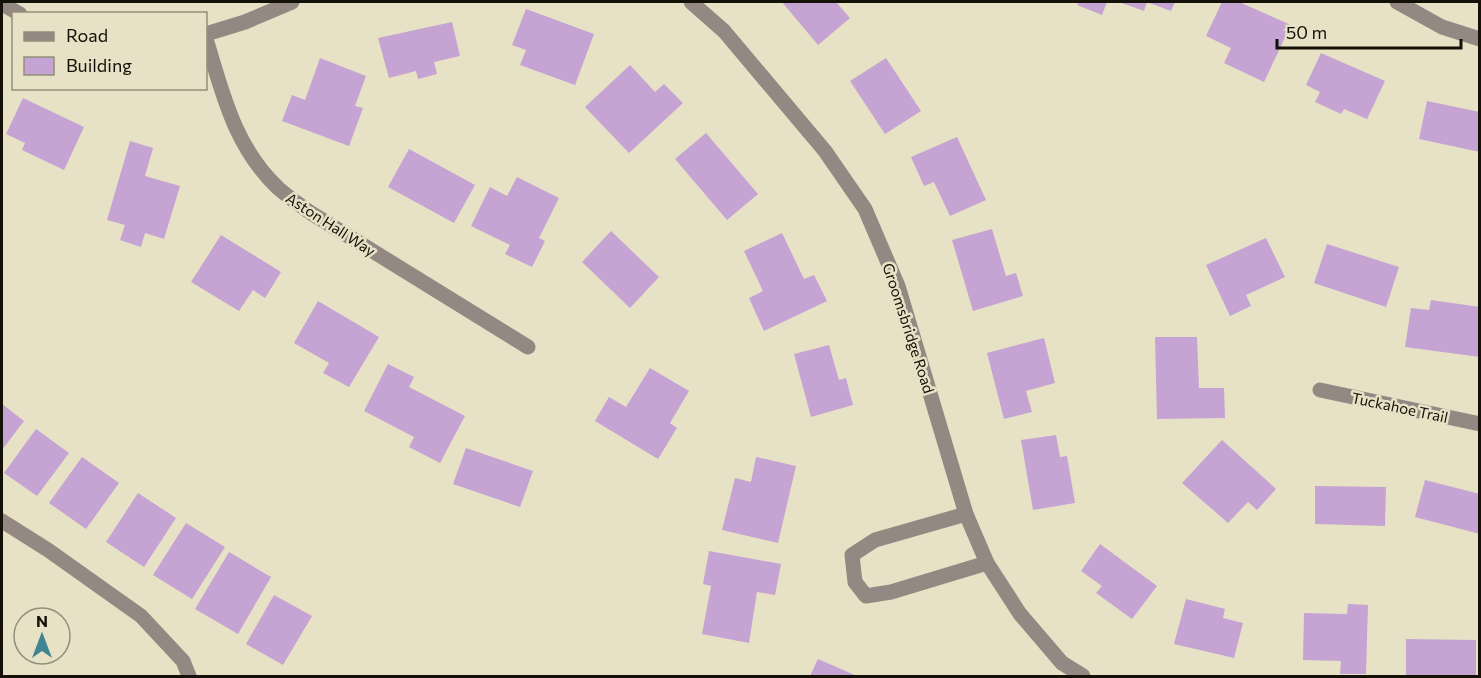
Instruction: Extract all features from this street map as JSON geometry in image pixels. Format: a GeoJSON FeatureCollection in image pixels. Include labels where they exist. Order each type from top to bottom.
{"type":"FeatureCollection","features":[{"type":"Feature","properties":{"kind":"street"},"geometry":{"type":"LineString","coordinates":[[207,34],[245,22],[292,2]]}},
{"type":"Feature","properties":{"kind":"street","name":"Groomsbridge Road"},"geometry":{"type":"LineString","coordinates":[[691,2],[724,31],[818,143],[865,209],[898,286],[966,514],[987,563],[1020,614],[1062,663],[1083,676]]}},
{"type":"Feature","properties":{"kind":"street"},"geometry":{"type":"LineString","coordinates":[[1397,2],[1442,27],[1479,39]]}},
{"type":"Feature","properties":{"kind":"street"},"geometry":{"type":"LineString","coordinates":[[2,4],[16,12]]}},
{"type":"Feature","properties":{"kind":"street","name":"Aston Hall Way"},"geometry":{"type":"LineString","coordinates":[[207,42],[233,126],[255,162],[278,188],[311,213],[528,347]]}},
{"type":"Feature","properties":{"kind":"street","name":"Tuckahoe Trail"},"geometry":{"type":"LineString","coordinates":[[1320,390],[1479,424]]}},
{"type":"Feature","properties":{"kind":"street"},"geometry":{"type":"LineString","coordinates":[[966,514],[875,540],[852,555],[855,582],[866,596],[891,592],[987,563]]}},
{"type":"Feature","properties":{"kind":"street"},"geometry":{"type":"LineString","coordinates":[[2,520],[141,616],[183,660],[189,676]]}},
{"type":"Feature","properties":{"kind":"building"},"geometry":{"type":"Polygon","coordinates":[[[782,2],[836,2],[850,18],[818,45],[782,2]]]}},
{"type":"Feature","properties":{"kind":"building"},"geometry":{"type":"Polygon","coordinates":[[[1079,2],[1107,2],[1102,15],[1077,5],[1079,2]]]}},
{"type":"Feature","properties":{"kind":"building"},"geometry":{"type":"Polygon","coordinates":[[[1119,2],[1147,2],[1144,11],[1119,2]]]}},
{"type":"Feature","properties":{"kind":"building"},"geometry":{"type":"Polygon","coordinates":[[[1147,2],[1175,2],[1171,11],[1147,2]]]}},
{"type":"Feature","properties":{"kind":"building"},"geometry":{"type":"Polygon","coordinates":[[[1222,2],[1239,2],[1291,25],[1264,82],[1224,63],[1231,48],[1206,36],[1222,2]]]}},
{"type":"Feature","properties":{"kind":"building"},"geometry":{"type":"Polygon","coordinates":[[[526,9],[594,34],[575,85],[520,65],[526,50],[512,45],[526,9]]]}},
{"type":"Feature","properties":{"kind":"building"},"geometry":{"type":"Polygon","coordinates":[[[452,22],[460,56],[434,62],[437,74],[418,79],[416,71],[389,78],[378,38],[452,22]]]}},
{"type":"Feature","properties":{"kind":"building"},"geometry":{"type":"Polygon","coordinates":[[[1321,53],[1385,81],[1367,119],[1344,109],[1341,114],[1315,102],[1320,92],[1306,85],[1321,53]]]}},
{"type":"Feature","properties":{"kind":"building"},"geometry":{"type":"Polygon","coordinates":[[[320,58],[366,76],[355,106],[363,108],[349,146],[282,121],[292,95],[305,100],[320,58]]]}},
{"type":"Feature","properties":{"kind":"building"},"geometry":{"type":"Polygon","coordinates":[[[886,58],[921,111],[885,134],[850,81],[886,58]]]}},
{"type":"Feature","properties":{"kind":"building"},"geometry":{"type":"Polygon","coordinates":[[[630,65],[655,92],[664,84],[683,103],[629,153],[585,107],[630,65]]]}},
{"type":"Feature","properties":{"kind":"building"},"geometry":{"type":"Polygon","coordinates":[[[23,98],[84,127],[64,170],[22,150],[25,143],[6,134],[23,98]]]}},
{"type":"Feature","properties":{"kind":"building"},"geometry":{"type":"Polygon","coordinates":[[[1427,101],[1480,112],[1480,152],[1419,139],[1427,101]]]}},
{"type":"Feature","properties":{"kind":"building"},"geometry":{"type":"Polygon","coordinates":[[[706,133],[758,194],[727,220],[675,159],[706,133]]]}},
{"type":"Feature","properties":{"kind":"building"},"geometry":{"type":"Polygon","coordinates":[[[957,137],[986,200],[950,216],[934,182],[924,186],[911,157],[957,137]]]}},
{"type":"Feature","properties":{"kind":"building"},"geometry":{"type":"Polygon","coordinates":[[[130,141],[153,148],[145,176],[180,186],[164,239],[145,233],[141,247],[120,240],[125,225],[107,220],[130,141]]]}},
{"type":"Feature","properties":{"kind":"building"},"geometry":{"type":"Polygon","coordinates":[[[409,149],[475,185],[454,223],[388,187],[409,149]]]}},
{"type":"Feature","properties":{"kind":"building"},"geometry":{"type":"Polygon","coordinates":[[[517,177],[559,198],[539,238],[545,241],[532,267],[505,254],[510,245],[471,226],[490,187],[507,196],[517,177]]]}},
{"type":"Feature","properties":{"kind":"building"},"geometry":{"type":"Polygon","coordinates":[[[992,229],[1006,276],[1016,273],[1023,296],[973,311],[952,240],[992,229]]]}},
{"type":"Feature","properties":{"kind":"building"},"geometry":{"type":"Polygon","coordinates":[[[611,231],[659,277],[630,308],[582,262],[611,231]]]}},
{"type":"Feature","properties":{"kind":"building"},"geometry":{"type":"Polygon","coordinates":[[[782,233],[804,279],[814,275],[827,301],[764,331],[749,298],[763,291],[744,251],[782,233]]]}},
{"type":"Feature","properties":{"kind":"building"},"geometry":{"type":"Polygon","coordinates":[[[221,235],[281,272],[265,298],[253,290],[239,311],[191,282],[221,235]]]}},
{"type":"Feature","properties":{"kind":"building"},"geometry":{"type":"Polygon","coordinates":[[[1266,238],[1285,277],[1246,295],[1251,306],[1230,316],[1206,265],[1266,238]]]}},
{"type":"Feature","properties":{"kind":"building"},"geometry":{"type":"Polygon","coordinates":[[[1327,244],[1399,267],[1386,307],[1314,283],[1327,244]]]}},
{"type":"Feature","properties":{"kind":"building"},"geometry":{"type":"Polygon","coordinates":[[[1431,300],[1480,307],[1480,357],[1405,347],[1411,308],[1429,310],[1431,300]]]}},
{"type":"Feature","properties":{"kind":"building"},"geometry":{"type":"Polygon","coordinates":[[[318,301],[379,337],[349,387],[323,373],[329,363],[294,343],[318,301]]]}},
{"type":"Feature","properties":{"kind":"building"},"geometry":{"type":"Polygon","coordinates":[[[1155,337],[1197,337],[1199,388],[1224,388],[1225,418],[1157,419],[1155,337]]]}},
{"type":"Feature","properties":{"kind":"building"},"geometry":{"type":"Polygon","coordinates":[[[1044,338],[1055,383],[1026,391],[1032,412],[1004,419],[987,353],[1044,338]]]}},
{"type":"Feature","properties":{"kind":"building"},"geometry":{"type":"Polygon","coordinates":[[[829,345],[839,380],[846,378],[853,405],[811,417],[794,354],[829,345]]]}},
{"type":"Feature","properties":{"kind":"building"},"geometry":{"type":"Polygon","coordinates":[[[388,364],[414,377],[409,387],[465,416],[440,463],[409,447],[414,437],[364,411],[388,364]]]}},
{"type":"Feature","properties":{"kind":"building"},"geometry":{"type":"Polygon","coordinates":[[[650,368],[689,391],[670,423],[677,428],[658,459],[595,421],[609,397],[626,407],[650,368]]]}},
{"type":"Feature","properties":{"kind":"building"},"geometry":{"type":"Polygon","coordinates":[[[2,404],[24,421],[2,450],[2,404]]]}},
{"type":"Feature","properties":{"kind":"building"},"geometry":{"type":"Polygon","coordinates":[[[36,429],[69,453],[37,496],[4,473],[36,429]]]}},
{"type":"Feature","properties":{"kind":"building"},"geometry":{"type":"Polygon","coordinates":[[[1056,435],[1060,457],[1067,456],[1075,503],[1033,510],[1021,440],[1056,435]]]}},
{"type":"Feature","properties":{"kind":"building"},"geometry":{"type":"Polygon","coordinates":[[[1222,440],[1276,489],[1257,510],[1248,502],[1228,523],[1182,483],[1222,440]]]}},
{"type":"Feature","properties":{"kind":"building"},"geometry":{"type":"Polygon","coordinates":[[[466,448],[533,471],[520,507],[453,484],[466,448]]]}},
{"type":"Feature","properties":{"kind":"building"},"geometry":{"type":"Polygon","coordinates":[[[82,457],[119,483],[86,529],[49,503],[82,457]]]}},
{"type":"Feature","properties":{"kind":"building"},"geometry":{"type":"Polygon","coordinates":[[[756,457],[796,466],[778,543],[722,530],[735,478],[751,482],[756,457]]]}},
{"type":"Feature","properties":{"kind":"building"},"geometry":{"type":"Polygon","coordinates":[[[1425,480],[1480,494],[1480,534],[1415,517],[1425,480]]]}},
{"type":"Feature","properties":{"kind":"building"},"geometry":{"type":"Polygon","coordinates":[[[1315,486],[1386,487],[1385,526],[1315,524],[1315,486]]]}},
{"type":"Feature","properties":{"kind":"building"},"geometry":{"type":"Polygon","coordinates":[[[138,493],[176,518],[144,567],[106,542],[138,493]]]}},
{"type":"Feature","properties":{"kind":"building"},"geometry":{"type":"Polygon","coordinates":[[[186,523],[225,547],[192,599],[153,575],[186,523]]]}},
{"type":"Feature","properties":{"kind":"building"},"geometry":{"type":"Polygon","coordinates":[[[1100,544],[1157,586],[1132,619],[1096,593],[1102,586],[1081,571],[1100,544]]]}},
{"type":"Feature","properties":{"kind":"building"},"geometry":{"type":"Polygon","coordinates":[[[709,551],[781,564],[775,595],[757,592],[749,643],[702,634],[711,586],[703,584],[709,551]]]}},
{"type":"Feature","properties":{"kind":"building"},"geometry":{"type":"Polygon","coordinates":[[[229,552],[271,577],[238,634],[195,609],[229,552]]]}},
{"type":"Feature","properties":{"kind":"building"},"geometry":{"type":"Polygon","coordinates":[[[274,595],[312,616],[283,665],[246,644],[274,595]]]}},
{"type":"Feature","properties":{"kind":"building"},"geometry":{"type":"Polygon","coordinates":[[[1186,599],[1225,609],[1223,618],[1243,623],[1234,658],[1174,644],[1186,599]]]}},
{"type":"Feature","properties":{"kind":"building"},"geometry":{"type":"Polygon","coordinates":[[[1348,604],[1368,605],[1366,674],[1340,674],[1341,661],[1303,660],[1304,613],[1347,614],[1348,604]]]}},
{"type":"Feature","properties":{"kind":"building"},"geometry":{"type":"Polygon","coordinates":[[[1406,639],[1476,640],[1476,676],[1406,676],[1406,639]]]}},
{"type":"Feature","properties":{"kind":"building"},"geometry":{"type":"Polygon","coordinates":[[[818,659],[857,676],[810,676],[818,659]]]}}]}
